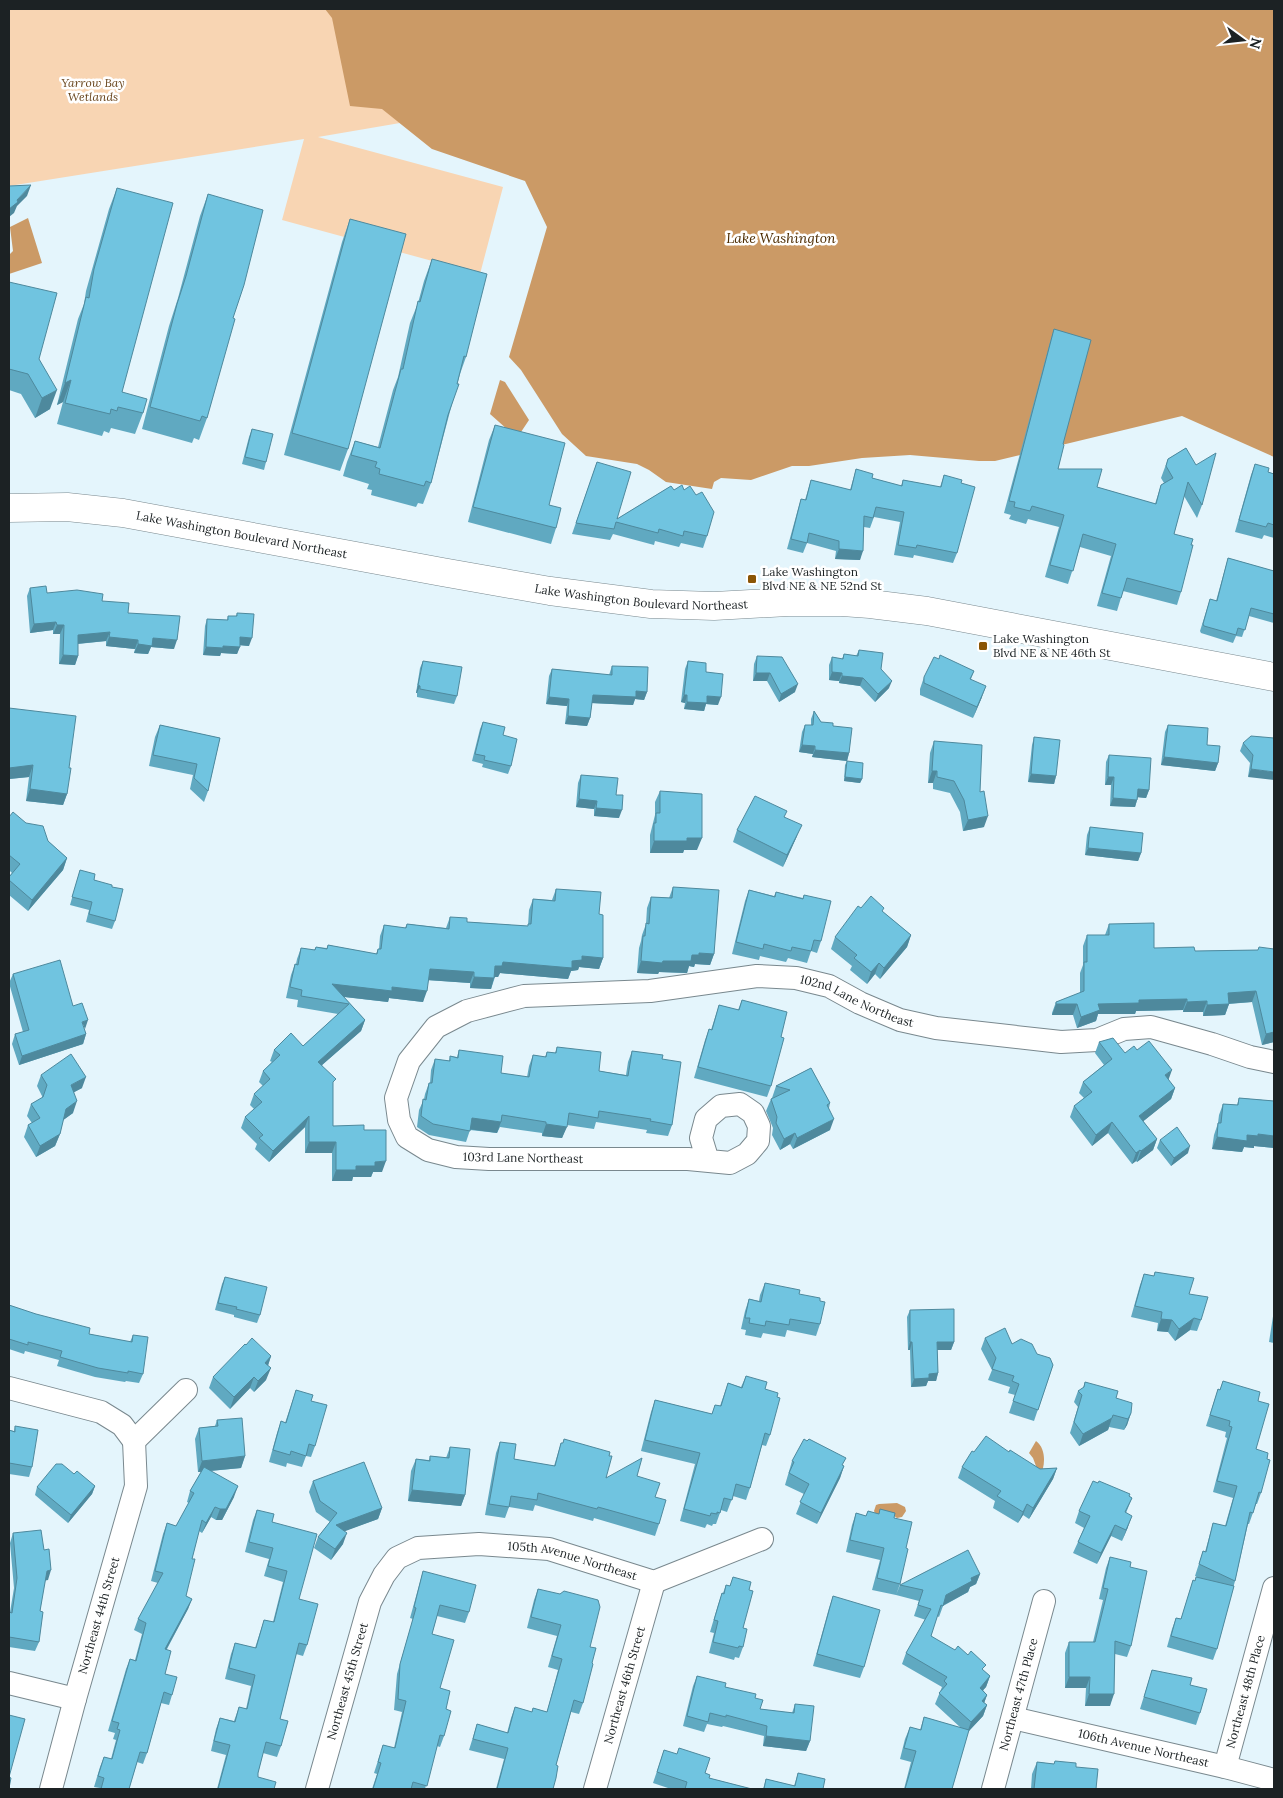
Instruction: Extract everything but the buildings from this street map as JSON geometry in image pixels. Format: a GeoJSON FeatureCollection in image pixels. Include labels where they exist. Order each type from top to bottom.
{"type":"FeatureCollection","features":[{"type":"Feature","properties":{"kind":"main road","name":"Lake Washington Boulevard Northeast"},"geometry":{"type":"LineString","coordinates":[[9,508],[67,507],[123,513],[452,574],[650,604],[714,606],[788,602],[842,602],[927,611],[1274,677]]}},
{"type":"Feature","properties":{"kind":"street","name":"102nd Lane Northeast"},"geometry":{"type":"LineString","coordinates":[[436,1027],[467,1011],[524,996],[650,991],[757,976],[796,978],[829,986],[860,1003],[900,1020],[936,1028],[1061,1042],[1096,1040],[1124,1029],[1151,1027],[1250,1057],[1274,1062]]}},
{"type":"Feature","properties":{"kind":"street","name":"103rd Lane Northeast"},"geometry":{"type":"LineString","coordinates":[[436,1027],[409,1061],[396,1098],[399,1120],[407,1137],[428,1150],[456,1157],[688,1159],[708,1161]]}},
{"type":"Feature","properties":{"kind":"street"},"geometry":{"type":"LineString","coordinates":[[9,1388],[101,1412],[122,1426],[134,1441],[186,1390]]}},
{"type":"Feature","properties":{"kind":"street","name":"Northeast 44th Street"},"geometry":{"type":"LineString","coordinates":[[51,1789],[136,1486],[134,1441]]}},
{"type":"Feature","properties":{"kind":"street","name":"105th Avenue Northeast"},"geometry":{"type":"LineString","coordinates":[[384,1575],[397,1558],[418,1548],[479,1544],[549,1549],[654,1582],[762,1539]]}},
{"type":"Feature","properties":{"kind":"street","name":"Northeast 45th Street"},"geometry":{"type":"LineString","coordinates":[[318,1789],[370,1602],[384,1575]]}},
{"type":"Feature","properties":{"kind":"street","name":"Northeast 46th Street"},"geometry":{"type":"LineString","coordinates":[[595,1789],[654,1582]]}},
{"type":"Feature","properties":{"kind":"street","name":"Northeast 48th Place"},"geometry":{"type":"LineString","coordinates":[[1225,1767],[1274,1588]]}},
{"type":"Feature","properties":{"kind":"street","name":"Northeast 47th Place"},"geometry":{"type":"LineString","coordinates":[[993,1789],[1044,1601]]}},
{"type":"Feature","properties":{"kind":"street"},"geometry":{"type":"LineString","coordinates":[[9,1683],[75,1700]]}},
{"type":"Feature","properties":{"kind":"street","name":"106th Avenue Northeast"},"geometry":{"type":"LineString","coordinates":[[1013,1718],[1274,1780]]}},
{"type":"Feature","properties":{"kind":"green space","name":"Yarrow Bay Wetlands"},"geometry":{"type":"Polygon","coordinates":[[[9,9],[503,9],[432,149],[400,123],[318,137],[503,187],[480,274],[282,220],[304,139],[9,186],[9,9]]]}},
{"type":"Feature","properties":{"kind":"water","name":"Lake Washington"},"geometry":{"type":"Polygon","coordinates":[[[325,9],[1274,9],[1274,457],[1182,416],[995,461],[910,455],[862,458],[809,466],[792,466],[751,480],[721,478],[714,482],[712,489],[666,482],[637,464],[586,456],[562,434],[521,370],[509,357],[547,227],[525,181],[432,149],[382,109],[350,106],[332,18],[325,9]]]}},
{"type":"Feature","properties":{"kind":"water"},"geometry":{"type":"Polygon","coordinates":[[[28,218],[42,263],[9,274],[9,255],[13,251],[10,227],[28,218]]]}},
{"type":"Feature","properties":{"kind":"water"},"geometry":{"type":"Polygon","coordinates":[[[500,380],[505,382],[529,420],[517,438],[490,414],[500,380]]]}},
{"type":"Feature","properties":{"kind":"water"},"geometry":{"type":"Polygon","coordinates":[[[1036,1441],[1040,1444],[1044,1458],[1040,1477],[1033,1458],[1029,1453],[1036,1441]]]}},
{"type":"Feature","properties":{"kind":"water"},"geometry":{"type":"Polygon","coordinates":[[[897,1503],[905,1507],[906,1511],[902,1517],[897,1518],[890,1513],[876,1515],[874,1511],[876,1505],[897,1503]]]}},
{"type":"Feature","properties":{"kind":"place","name":"Lake Washington Blvd NE & NE 52nd St"},"geometry":{"type":"Point","coordinates":[752,579]}},
{"type":"Feature","properties":{"kind":"place","name":"Lake Washington Blvd NE & NE 46th St"},"geometry":{"type":"Point","coordinates":[983,646]}}]}
